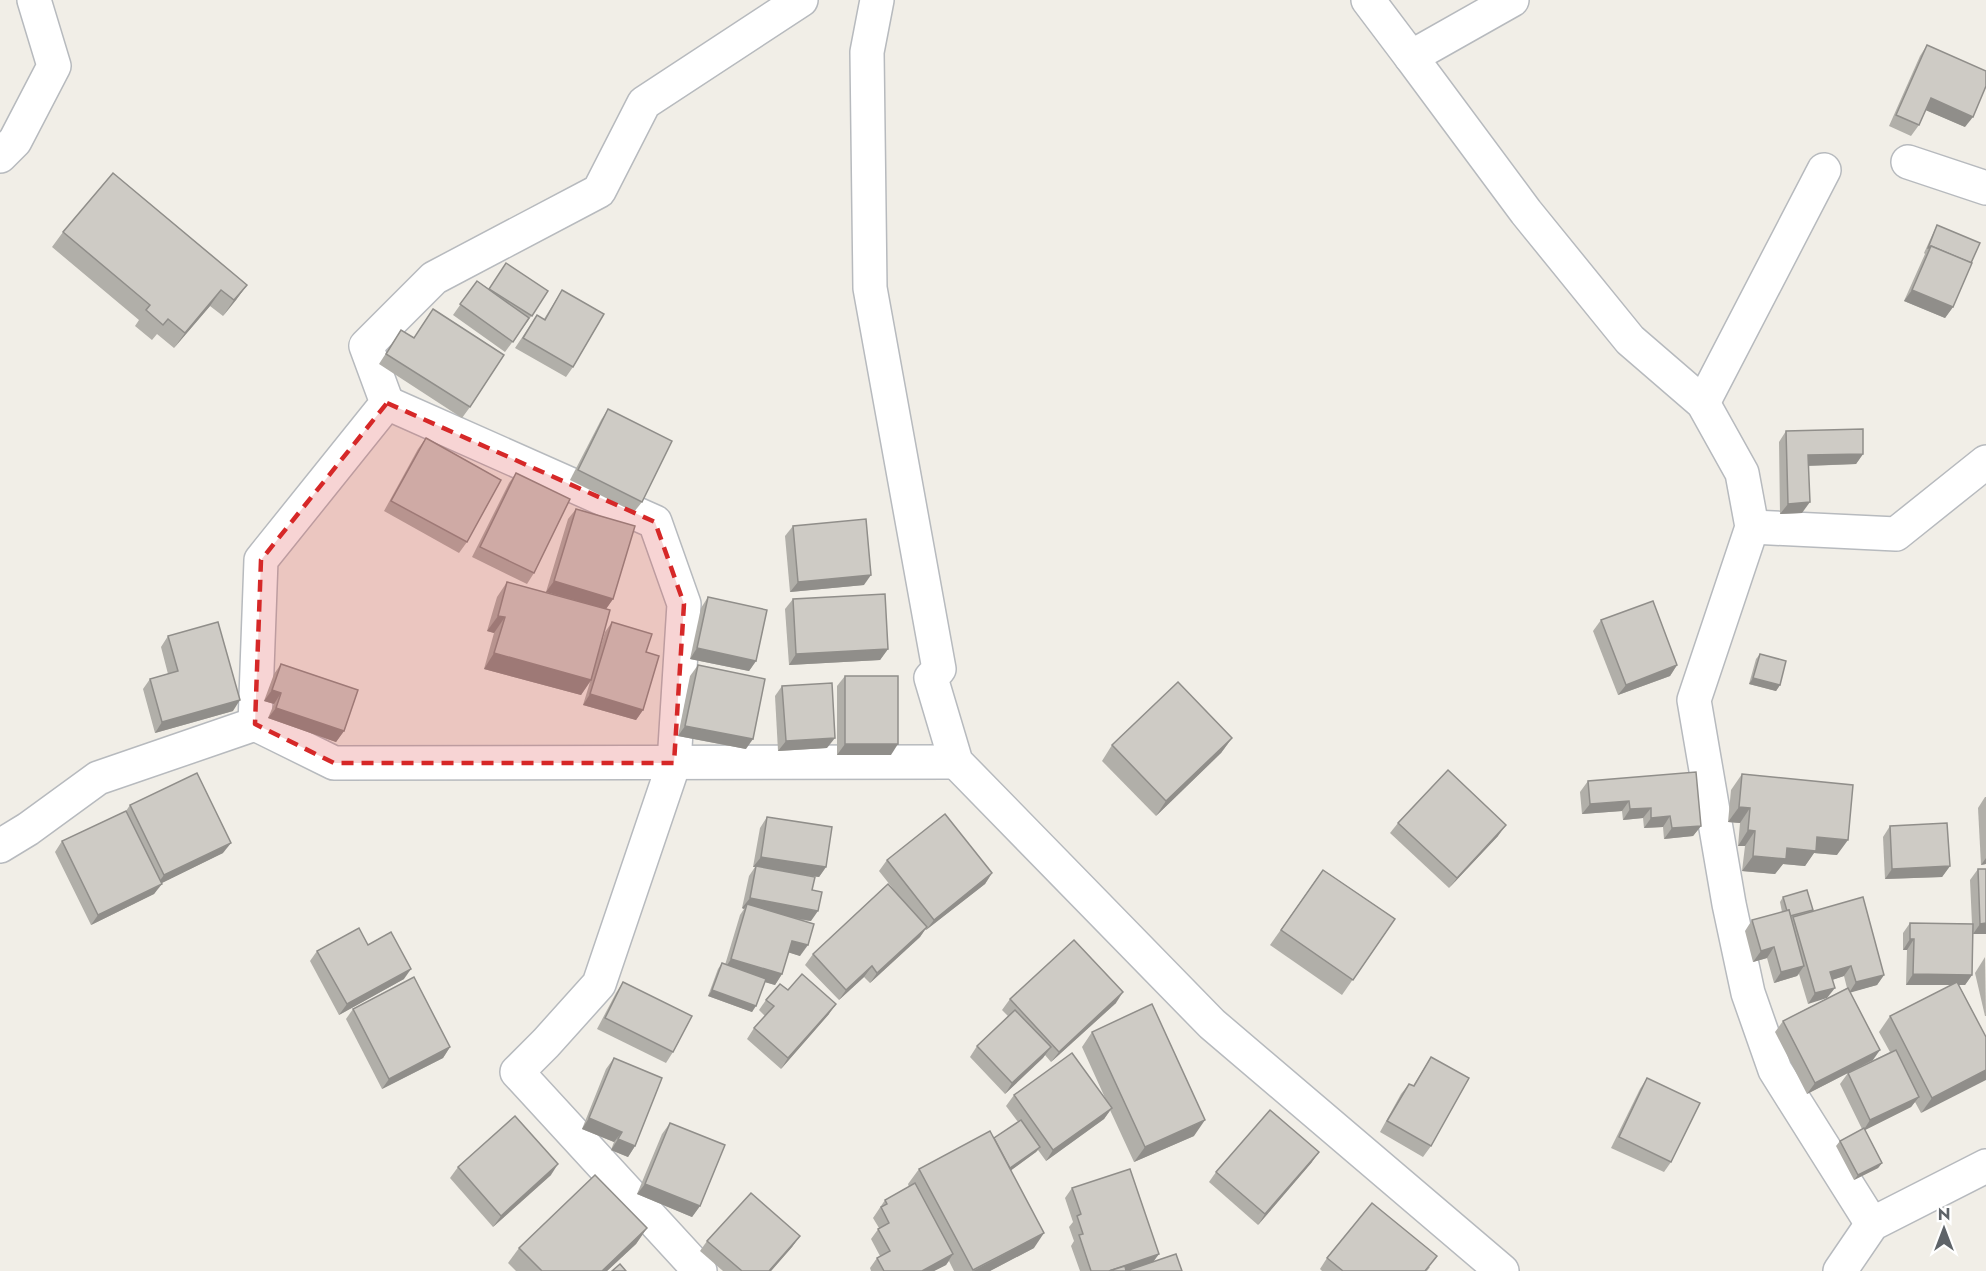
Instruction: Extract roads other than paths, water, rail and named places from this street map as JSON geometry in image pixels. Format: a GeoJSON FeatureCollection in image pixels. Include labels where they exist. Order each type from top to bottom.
{"type":"FeatureCollection","features":[{"type":"Feature","properties":{"kind":"street"},"geometry":{"type":"LineString","coordinates":[[0,156],[15,141],[54,66],[34,0]]}},
{"type":"Feature","properties":{"kind":"street"},"geometry":{"type":"LineString","coordinates":[[700,1271],[517,1072],[598,984],[674,763],[684,604],[655,522],[387,403],[366,346],[434,278],[598,191],[644,103],[801,0]]}},
{"type":"Feature","properties":{"kind":"street"},"geometry":{"type":"LineString","coordinates":[[876,0],[867,51],[870,288],[939,669],[931,678],[956,762],[1212,1024],[1502,1271]]}},
{"type":"Feature","properties":{"kind":"street"},"geometry":{"type":"LineString","coordinates":[[1368,0],[1526,212],[1630,340],[1703,403],[1742,473],[1752,527],[1694,700],[1729,904],[1748,993],[1775,1070],[1872,1224]]}},
{"type":"Feature","properties":{"kind":"street"},"geometry":{"type":"LineString","coordinates":[[1411,57],[1512,0]]}},
{"type":"Feature","properties":{"kind":"street"},"geometry":{"type":"LineString","coordinates":[[1908,162],[1986,188]]}},
{"type":"Feature","properties":{"kind":"street"},"geometry":{"type":"LineString","coordinates":[[1703,403],[1824,170]]}},
{"type":"Feature","properties":{"kind":"street"},"geometry":{"type":"LineString","coordinates":[[255,724],[261,560],[387,403]]}},
{"type":"Feature","properties":{"kind":"street"},"geometry":{"type":"LineString","coordinates":[[1752,527],[1896,534],[1986,462]]}},
{"type":"Feature","properties":{"kind":"street"},"geometry":{"type":"LineString","coordinates":[[0,846],[28,829],[98,778],[255,724],[334,763],[956,762]]}},
{"type":"Feature","properties":{"kind":"street"},"geometry":{"type":"LineString","coordinates":[[1840,1271],[1872,1224],[1986,1166]]}}]}
